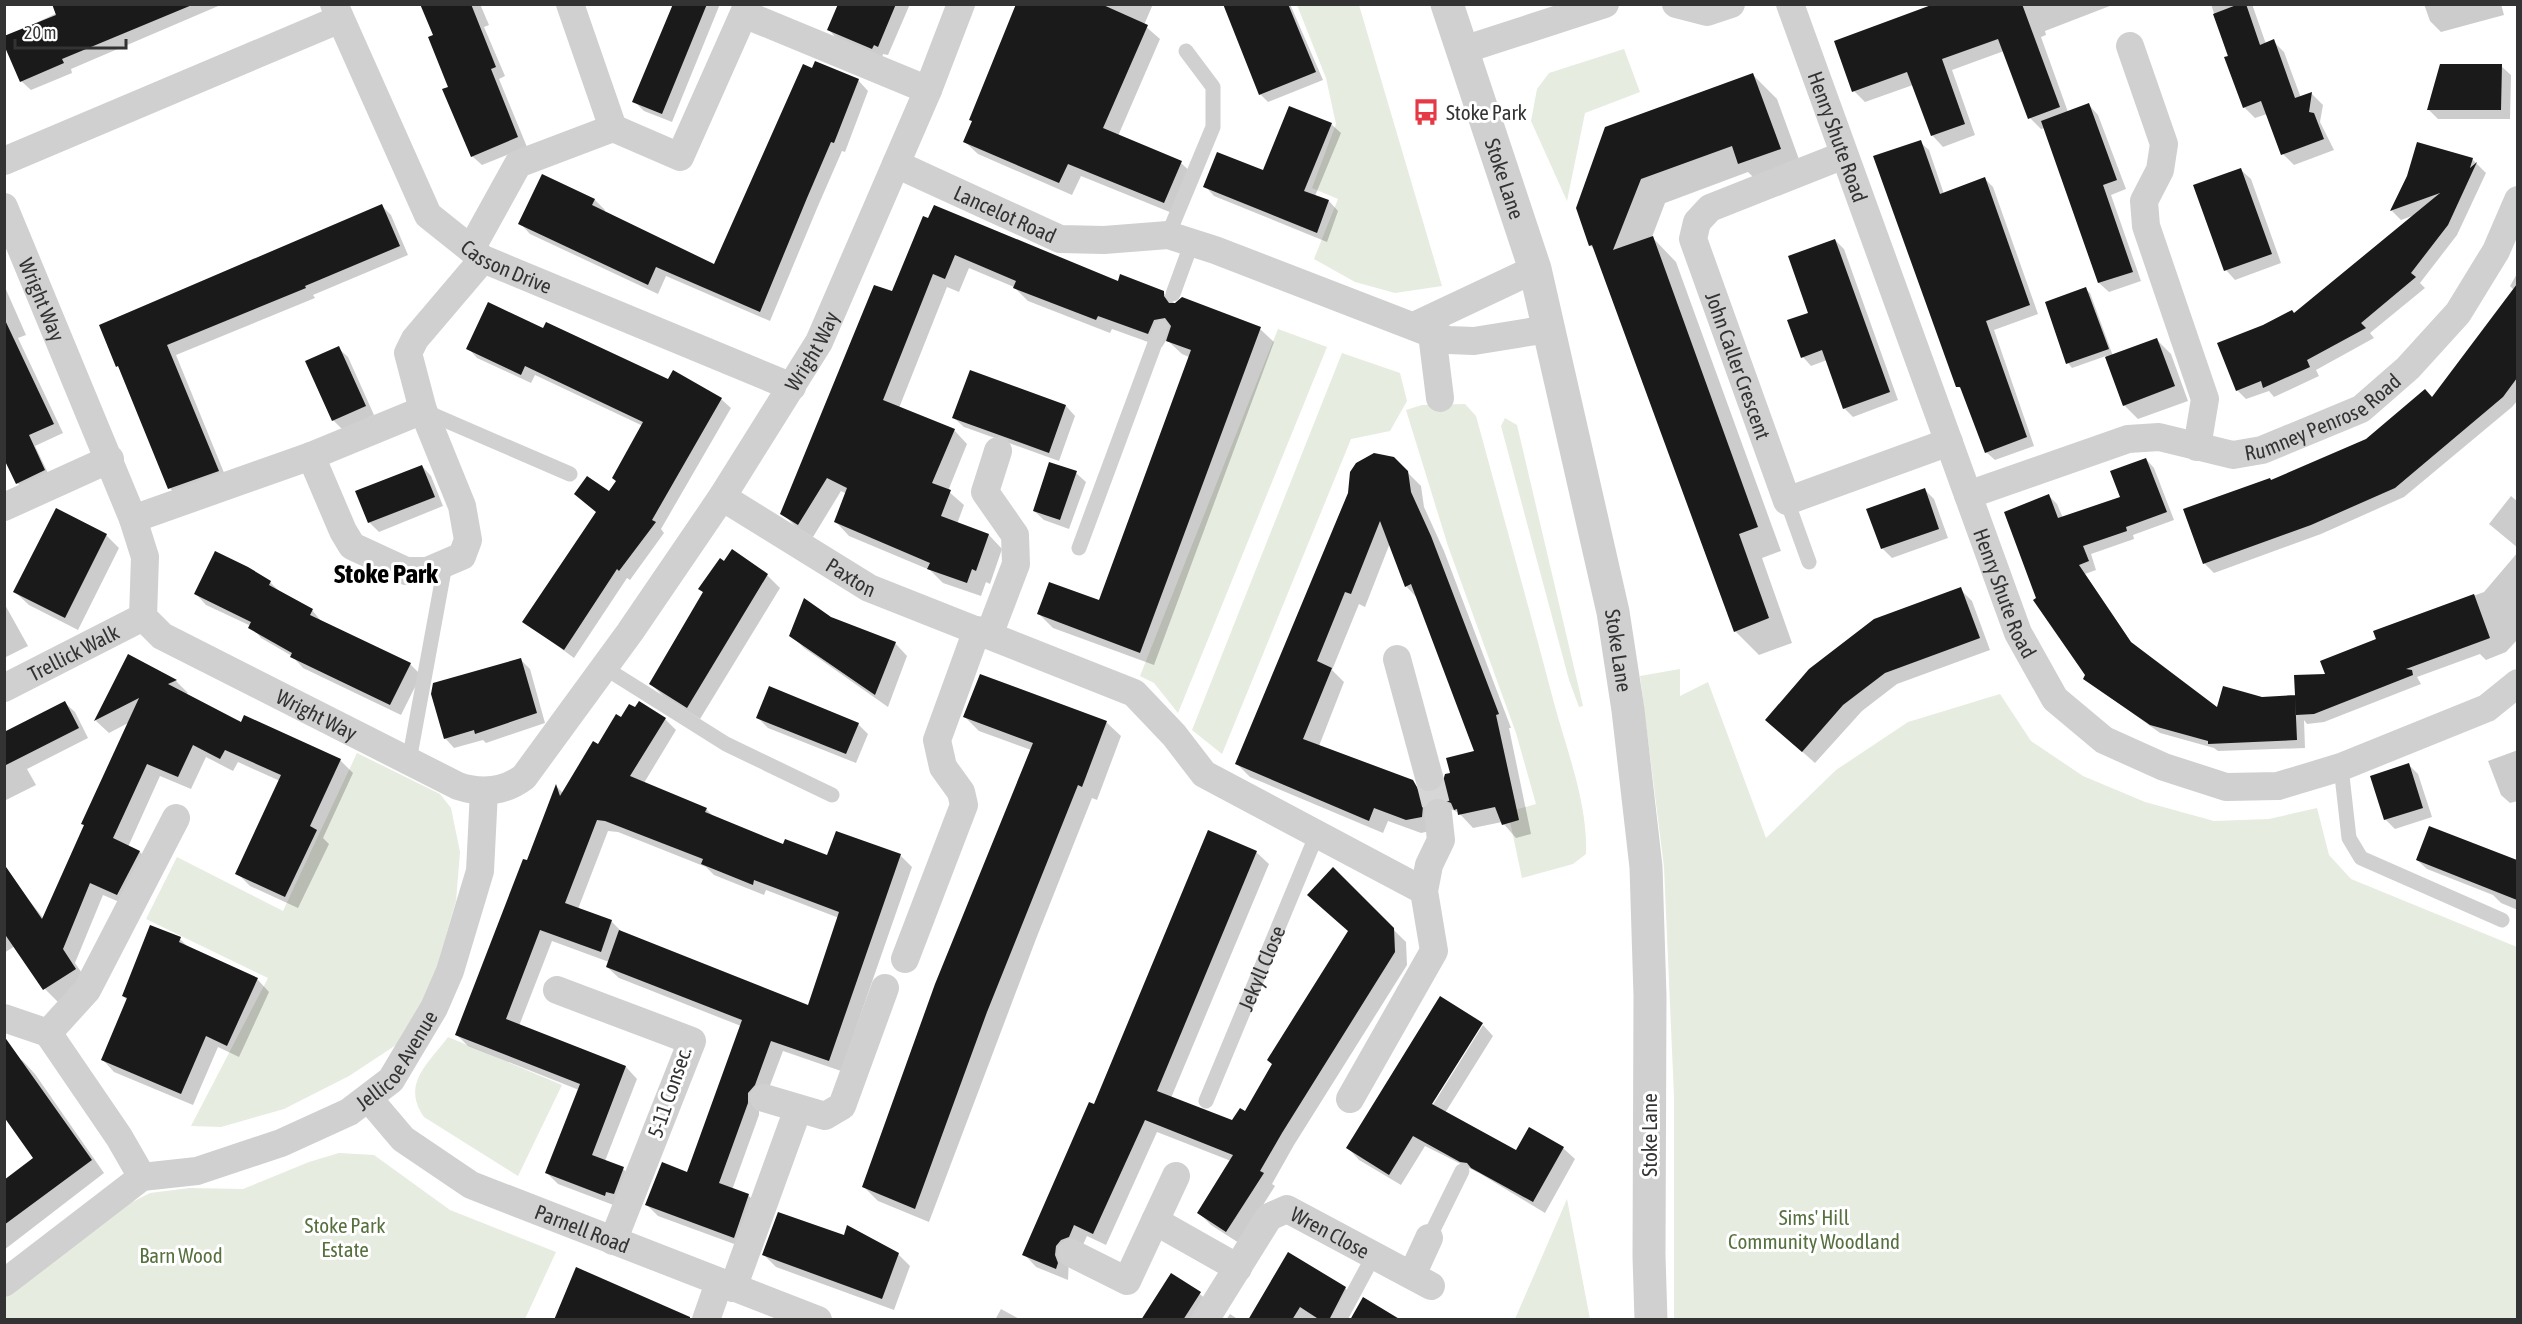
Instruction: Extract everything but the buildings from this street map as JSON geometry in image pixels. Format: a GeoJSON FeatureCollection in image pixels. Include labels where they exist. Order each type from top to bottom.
{"type":"FeatureCollection","features":[{"type":"Feature","properties":{"kind":"street"},"geometry":{"type":"LineString","coordinates":[[570,4],[613,128]]}},
{"type":"Feature","properties":{"kind":"street","name":"Wright Way"},"geometry":{"type":"LineString","coordinates":[[4,207],[133,519],[144,557],[143,617],[162,636],[458,786],[484,791],[504,789],[524,777],[605,668],[722,497],[819,342],[928,90],[961,4]]}},
{"type":"Feature","properties":{"kind":"street","name":"Stoke Lane"},"geometry":{"type":"LineString","coordinates":[[1447,4],[1535,269],[1613,612],[1628,710],[1646,867],[1650,996],[1649,1256],[1651,1320]]}},
{"type":"Feature","properties":{"kind":"street"},"geometry":{"type":"LineString","coordinates":[[1463,50],[1605,4]]}},
{"type":"Feature","properties":{"kind":"street"},"geometry":{"type":"LineString","coordinates":[[1676,4],[1707,12],[1731,4]]}},
{"type":"Feature","properties":{"kind":"street","name":"Henry Shute Road"},"geometry":{"type":"LineString","coordinates":[[1790,4],[2022,640],[2055,699],[2104,740],[2164,767],[2226,787],[2278,786],[2341,767],[2487,708],[2517,683]]}},
{"type":"Feature","properties":{"kind":"street"},"geometry":{"type":"LineString","coordinates":[[311,456],[343,531],[352,546],[406,571],[427,571],[462,556],[468,540],[462,506],[423,410],[408,353],[414,339],[477,254],[518,164],[613,128],[680,157],[746,9],[928,90]]}},
{"type":"Feature","properties":{"kind":"street","name":"Casson Drive"},"geometry":{"type":"LineString","coordinates":[[4,161],[337,12],[428,215],[477,254],[792,387]]}},
{"type":"Feature","properties":{"kind":"street"},"geometry":{"type":"LineString","coordinates":[[2130,46],[2164,144],[2160,170],[2144,201],[2146,226],[2205,399],[2197,447]]}},
{"type":"Feature","properties":{"kind":"street","name":"John Caller Crescent"},"geometry":{"type":"LineString","coordinates":[[1787,501],[1693,239],[1697,222],[1710,208],[1844,155]]}},
{"type":"Feature","properties":{"kind":"street","name":"Lancelot Road"},"geometry":{"type":"LineString","coordinates":[[896,164],[1060,239],[1180,239],[1448,340],[1474,341],[1548,329]]}},
{"type":"Feature","properties":{"kind":"street","name":"Rumney Penrose Road"},"geometry":{"type":"LineString","coordinates":[[1968,495],[2128,438],[2159,437],[2233,455],[2262,450],[2361,409],[2408,368],[2458,313],[2496,251],[2517,200]]}},
{"type":"Feature","properties":{"kind":"street"},"geometry":{"type":"LineString","coordinates":[[1440,398],[1423,330],[1535,269]]}},
{"type":"Feature","properties":{"kind":"street"},"geometry":{"type":"LineString","coordinates":[[133,519],[311,456],[423,410]]}},
{"type":"Feature","properties":{"kind":"street"},"geometry":{"type":"LineString","coordinates":[[1787,501],[1948,442]]}},
{"type":"Feature","properties":{"kind":"street"},"geometry":{"type":"LineString","coordinates":[[905,959],[964,805],[961,792],[942,767],[938,740],[983,632],[1016,564],[1015,535],[985,492],[998,451]]}},
{"type":"Feature","properties":{"kind":"street"},"geometry":{"type":"LineString","coordinates":[[4,507],[110,459]]}},
{"type":"Feature","properties":{"kind":"street","name":"Paxton"},"geometry":{"type":"LineString","coordinates":[[722,497],[869,588],[1134,693],[1174,735],[1204,774],[1317,834]]}},
{"type":"Feature","properties":{"kind":"street","name":"Trellick Walk"},"geometry":{"type":"LineString","coordinates":[[4,688],[143,617]]}},
{"type":"Feature","properties":{"kind":"street"},"geometry":{"type":"LineString","coordinates":[[1396,659],[1430,777]]}},
{"type":"Feature","properties":{"kind":"street","name":"Jellicoe Avenue"},"geometry":{"type":"LineString","coordinates":[[142,1177],[197,1171],[319,1127],[369,1099],[390,1080],[408,1054],[434,1008],[450,971],[480,871],[484,791]]}},
{"type":"Feature","properties":{"kind":"street"},"geometry":{"type":"LineString","coordinates":[[1350,1099],[1434,951],[1424,891],[1430,866],[1441,840],[1438,813]]}},
{"type":"Feature","properties":{"kind":"street"},"geometry":{"type":"LineString","coordinates":[[48,1033],[87,990],[176,818]]}},
{"type":"Feature","properties":{"kind":"street"},"geometry":{"type":"LineString","coordinates":[[1317,834],[1424,891]]}},
{"type":"Feature","properties":{"kind":"street"},"geometry":{"type":"LineString","coordinates":[[764,1098],[825,1116],[842,1106],[885,988]]}},
{"type":"Feature","properties":{"kind":"street","name":"5-11 Consec."},"geometry":{"type":"LineString","coordinates":[[557,990],[692,1041],[613,1241]]}},
{"type":"Feature","properties":{"kind":"street"},"geometry":{"type":"LineString","coordinates":[[4,1018],[48,1033],[119,1137],[142,1177],[4,1283]]}},
{"type":"Feature","properties":{"kind":"street","name":"Parnell Road"},"geometry":{"type":"LineString","coordinates":[[369,1099],[403,1139],[471,1185],[818,1320]]}},
{"type":"Feature","properties":{"kind":"street"},"geometry":{"type":"LineString","coordinates":[[706,1320],[726,1285],[798,1109]]}},
{"type":"Feature","properties":{"kind":"street"},"geometry":{"type":"LineString","coordinates":[[1071,1253],[1127,1281],[1176,1176]]}},
{"type":"Feature","properties":{"kind":"street","name":"Wren Close"},"geometry":{"type":"LineString","coordinates":[[1205,1320],[1269,1217],[1287,1209],[1422,1280],[1430,1238]]}},
{"type":"Feature","properties":{"kind":"street"},"geometry":{"type":"LineString","coordinates":[[1155,1221],[1238,1268]]}},
{"type":"Feature","properties":{"kind":"lane"},"geometry":{"type":"LineString","coordinates":[[1173,294],[1180,239],[1212,127],[1213,87],[1186,51]]}},
{"type":"Feature","properties":{"kind":"lane"},"geometry":{"type":"LineString","coordinates":[[1079,548],[1161,327]]}},
{"type":"Feature","properties":{"kind":"lane"},"geometry":{"type":"LineString","coordinates":[[423,410],[570,474]]}},
{"type":"Feature","properties":{"kind":"lane"},"geometry":{"type":"LineString","coordinates":[[1787,501],[1809,562]]}},
{"type":"Feature","properties":{"kind":"lane"},"geometry":{"type":"LineString","coordinates":[[409,761],[445,565]]}},
{"type":"Feature","properties":{"kind":"lane"},"geometry":{"type":"LineString","coordinates":[[605,668],[726,744],[832,795]]}},
{"type":"Feature","properties":{"kind":"lane"},"geometry":{"type":"LineString","coordinates":[[2341,767],[2349,838],[2361,858],[2502,920]]}},
{"type":"Feature","properties":{"kind":"lane","name":"Jekyll Close"},"geometry":{"type":"LineString","coordinates":[[1206,1101],[1317,834]]}},
{"type":"Feature","properties":{"kind":"lane"},"geometry":{"type":"LineString","coordinates":[[1430,1238],[1462,1171]]}},
{"type":"Feature","properties":{"kind":"lane"},"geometry":{"type":"LineString","coordinates":[[1339,1320],[1374,1255]]}},
{"type":"Feature","properties":{"kind":"green space"},"geometry":{"type":"Polygon","coordinates":[[[1297,5],[1359,5],[1442,286],[1395,293],[1355,282],[1314,259],[1338,199],[1312,188],[1336,124],[1326,78],[1297,5]]]}},
{"type":"Feature","properties":{"kind":"green space"},"geometry":{"type":"Polygon","coordinates":[[[1624,49],[1640,92],[1585,113],[1567,201],[1531,121],[1537,89],[1549,73],[1624,49]]]}},
{"type":"Feature","properties":{"kind":"green space"},"geometry":{"type":"Polygon","coordinates":[[[1278,329],[1327,347],[1178,713],[1154,683],[1140,676],[1278,329]]]}},
{"type":"Feature","properties":{"kind":"green space"},"geometry":{"type":"Polygon","coordinates":[[[1342,353],[1400,373],[1407,401],[1390,431],[1351,439],[1222,754],[1192,730],[1342,353]]]}},
{"type":"Feature","properties":{"kind":"green space"},"geometry":{"type":"Polygon","coordinates":[[[1465,404],[1476,416],[1576,778],[1584,816],[1586,854],[1573,864],[1522,878],[1508,812],[1536,804],[1516,733],[1448,546],[1406,410],[1422,405],[1465,404]]]}},
{"type":"Feature","properties":{"kind":"green space"},"geometry":{"type":"Polygon","coordinates":[[[1505,418],[1517,425],[1583,706],[1579,707],[1569,680],[1501,426],[1505,418]]]}},
{"type":"Feature","properties":{"kind":"green space","name":"Sims' Hill Community Woodland"},"geometry":{"type":"Polygon","coordinates":[[[1680,669],[1680,696],[1708,682],[1766,838],[1836,770],[1908,722],[2000,694],[2031,741],[2083,776],[2145,802],[2214,821],[2269,819],[2317,808],[2329,855],[2351,879],[2517,947],[2517,1319],[1674,1319],[1674,1096],[1664,867],[1640,676],[1680,669]]]}},
{"type":"Feature","properties":{"kind":"green space"},"geometry":{"type":"Polygon","coordinates":[[[357,753],[440,794],[451,808],[460,852],[456,901],[430,991],[396,1045],[349,1076],[284,1109],[221,1127],[191,1126],[268,978],[146,919],[177,857],[283,911],[357,753]]]}},
{"type":"Feature","properties":{"kind":"green space"},"geometry":{"type":"Polygon","coordinates":[[[448,1037],[562,1085],[518,1176],[424,1117],[415,1094],[416,1084],[426,1065],[448,1037]]]}},
{"type":"Feature","properties":{"kind":"green space","name":"Stoke Park Estate"},"geometry":{"type":"Polygon","coordinates":[[[339,1153],[374,1155],[450,1210],[556,1252],[525,1319],[5,1320],[5,1292],[107,1215],[150,1193],[190,1188],[243,1189],[309,1162],[339,1153]]]}},
{"type":"Feature","properties":{"kind":"green space"},"geometry":{"type":"Polygon","coordinates":[[[1567,1199],[1590,1319],[1515,1319],[1567,1199]]]}},
{"type":"Feature","properties":{"kind":"tunnel"},"geometry":{"type":"LineString","coordinates":[[1429,777],[1438,813]]}},
{"type":"Feature","properties":{"kind":"place","name":"Stoke Park"},"geometry":{"type":"Point","coordinates":[1426,112]}},
{"type":"Feature","properties":{"kind":"district","name":"Stoke Park"},"geometry":{"type":"Point","coordinates":[386,573]}},
{"type":"Feature","properties":{"kind":"park label","name":"Barn Wood"},"geometry":{"type":"Point","coordinates":[181,1255]}}]}
